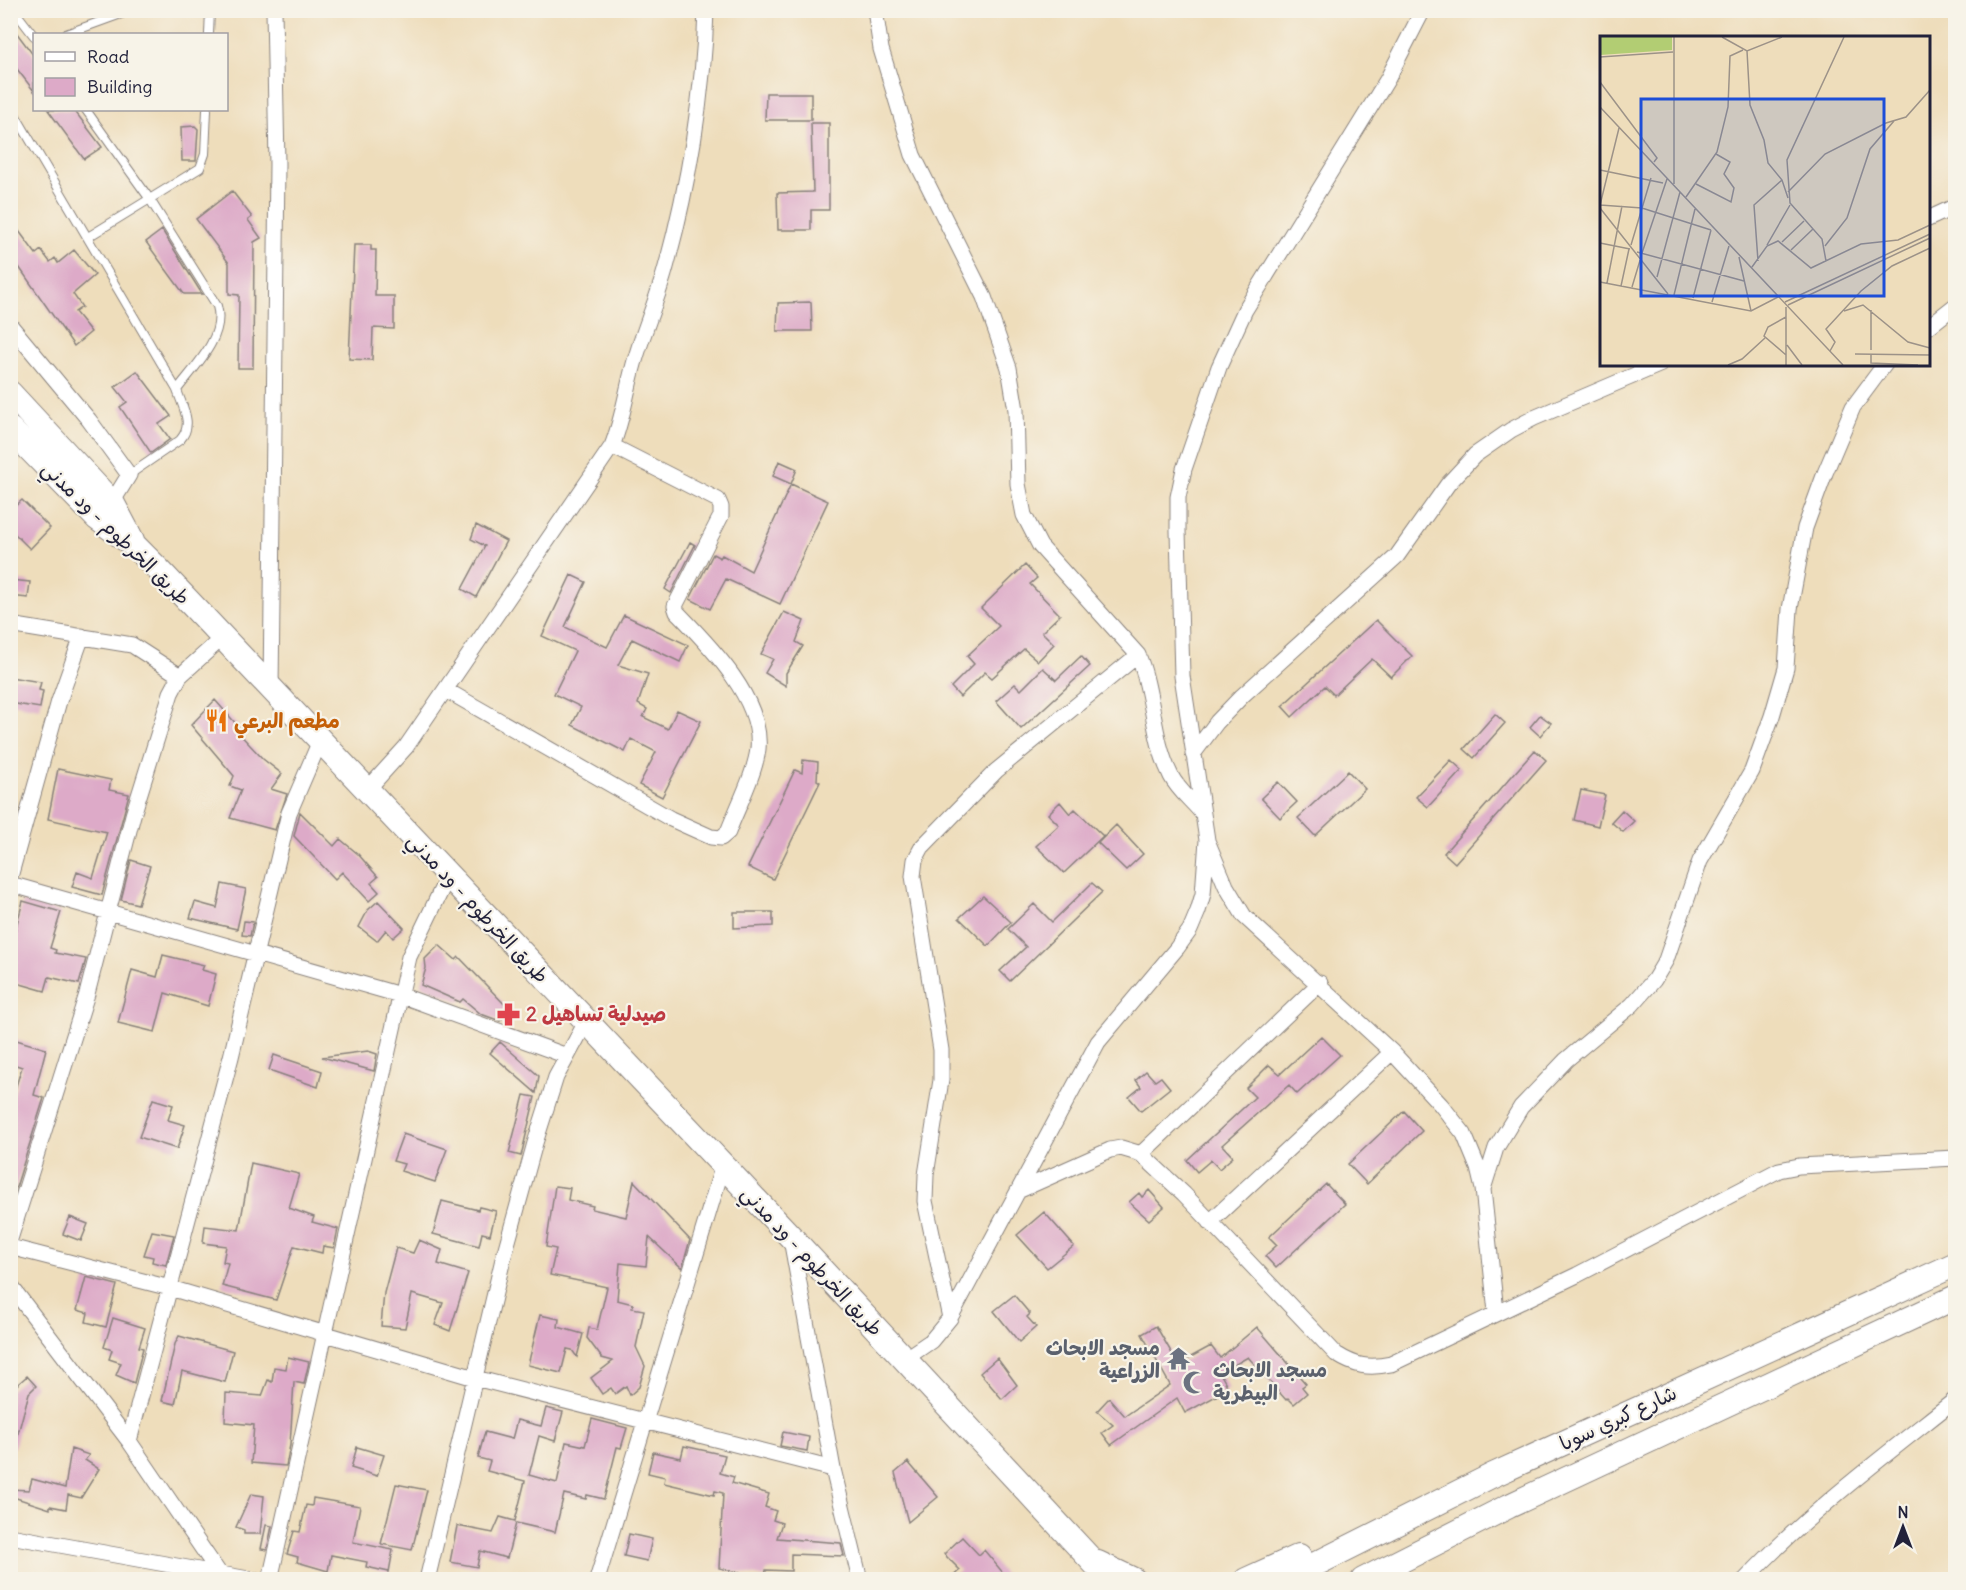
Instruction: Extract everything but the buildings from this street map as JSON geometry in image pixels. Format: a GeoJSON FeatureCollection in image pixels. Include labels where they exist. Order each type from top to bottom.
{"type":"FeatureCollection","features":[{"type":"Feature","properties":{"kind":"highway"},"geometry":{"type":"LineString","coordinates":[[10,393],[105,511]]}},
{"type":"Feature","properties":{"kind":"highway","name":"طريق الخرطوم - ود مدني"},"geometry":{"type":"LineString","coordinates":[[10,429],[105,511],[136,547],[791,1237],[1110,1580]]}},
{"type":"Feature","properties":{"kind":"highway","name":"شارع كبري سوبا"},"geometry":{"type":"LineString","coordinates":[[1284,1580],[1581,1435],[1956,1264]]}},
{"type":"Feature","properties":{"kind":"highway","name":"شارع كبري سوبا"},"geometry":{"type":"LineString","coordinates":[[1363,1580],[1597,1465],[1956,1297]]}},
{"type":"Feature","properties":{"kind":"highway"},"geometry":{"type":"LineString","coordinates":[[1640,1408],[1654,1438]]}},
{"type":"Feature","properties":{"kind":"highway"},"geometry":{"type":"LineString","coordinates":[[1581,1435],[1597,1465]]}},
{"type":"Feature","properties":{"kind":"highway"},"geometry":{"type":"LineString","coordinates":[[1246,1580],[1320,1547],[1365,1540]]}},
{"type":"Feature","properties":{"kind":"highway"},"geometry":{"type":"LineString","coordinates":[[1089,1558],[1134,1580]]}},
{"type":"Feature","properties":{"kind":"street"},"geometry":{"type":"LineString","coordinates":[[271,689],[277,164],[274,10]]}},
{"type":"Feature","properties":{"kind":"street"},"geometry":{"type":"LineString","coordinates":[[367,790],[406,747],[612,446],[620,427],[636,357],[669,256],[687,168],[703,63],[706,10]]}},
{"type":"Feature","properties":{"kind":"street"},"geometry":{"type":"LineString","coordinates":[[875,10],[881,49],[913,155],[927,188],[984,297],[1009,368],[1016,410],[1018,484],[1024,515],[1040,546],[1138,655],[1145,675],[1166,765],[1178,787],[1201,812]]}},
{"type":"Feature","properties":{"kind":"street"},"geometry":{"type":"LineString","coordinates":[[1423,10],[1387,80],[1245,310],[1219,367],[1184,469],[1178,497],[1178,604],[1182,676],[1201,812],[1207,840],[1226,886],[1244,916],[1320,983],[1392,1052],[1441,1105],[1464,1134],[1478,1168],[1483,1189],[1496,1312]]}},
{"type":"Feature","properties":{"kind":"street"},"geometry":{"type":"LineString","coordinates":[[1930,219],[1956,206]]}},
{"type":"Feature","properties":{"kind":"street"},"geometry":{"type":"LineString","coordinates":[[1930,326],[1956,305]]}},
{"type":"Feature","properties":{"kind":"street"},"geometry":{"type":"LineString","coordinates":[[10,325],[89,420],[129,475],[105,511]]}},
{"type":"Feature","properties":{"kind":"street"},"geometry":{"type":"LineString","coordinates":[[1193,754],[1217,722],[1242,696],[1397,556],[1448,484],[1475,455],[1504,434],[1534,418],[1656,366]]}},
{"type":"Feature","properties":{"kind":"street"},"geometry":{"type":"LineString","coordinates":[[1483,1189],[1496,1148],[1521,1107],[1566,1060],[1632,1005],[1666,960],[1700,861],[1752,771],[1766,734],[1786,668],[1790,609],[1805,528],[1825,473],[1853,407],[1884,366]]}},
{"type":"Feature","properties":{"kind":"street"},"geometry":{"type":"LineString","coordinates":[[446,690],[671,819],[711,837],[721,838],[728,832],[757,752],[756,722],[727,665],[677,612],[675,606],[721,516],[721,507],[718,500],[612,446]]}},
{"type":"Feature","properties":{"kind":"street"},"geometry":{"type":"LineString","coordinates":[[10,625],[132,645],[180,676]]}},
{"type":"Feature","properties":{"kind":"street"},"geometry":{"type":"LineString","coordinates":[[10,877],[59,701],[82,636]]}},
{"type":"Feature","properties":{"kind":"street"},"geometry":{"type":"LineString","coordinates":[[10,1239],[39,1152],[110,911],[133,814],[171,693],[180,676],[222,638]]}},
{"type":"Feature","properties":{"kind":"street"},"geometry":{"type":"LineString","coordinates":[[950,1318],[925,1201],[926,1175],[941,1080],[941,1050],[913,876],[915,860],[922,847],[996,771],[1138,655]]}},
{"type":"Feature","properties":{"kind":"street"},"geometry":{"type":"LineString","coordinates":[[129,1441],[256,953],[289,813],[320,741]]}},
{"type":"Feature","properties":{"kind":"street"},"geometry":{"type":"LineString","coordinates":[[903,1360],[931,1341],[963,1299],[1098,1042],[1190,930],[1203,894],[1207,840]]}},
{"type":"Feature","properties":{"kind":"street"},"geometry":{"type":"LineString","coordinates":[[270,1580],[399,995],[409,957],[448,876]]}},
{"type":"Feature","properties":{"kind":"street"},"geometry":{"type":"LineString","coordinates":[[10,884],[399,995],[567,1056]]}},
{"type":"Feature","properties":{"kind":"street"},"geometry":{"type":"LineString","coordinates":[[1141,1154],[1320,983]]}},
{"type":"Feature","properties":{"kind":"street"},"geometry":{"type":"LineString","coordinates":[[427,1580],[532,1153],[556,1077],[586,1022]]}},
{"type":"Feature","properties":{"kind":"street"},"geometry":{"type":"LineString","coordinates":[[1210,1222],[1392,1052]]}},
{"type":"Feature","properties":{"kind":"street"},"geometry":{"type":"LineString","coordinates":[[1018,1191],[1110,1150],[1121,1148],[1141,1154],[1210,1222],[1336,1354],[1352,1364],[1372,1368],[1391,1364],[1577,1275],[1779,1170],[1799,1166],[1956,1158]]}},
{"type":"Feature","properties":{"kind":"street"},"geometry":{"type":"LineString","coordinates":[[597,1580],[723,1165]]}},
{"type":"Feature","properties":{"kind":"street"},"geometry":{"type":"LineString","coordinates":[[791,1237],[833,1469],[860,1580]]}},
{"type":"Feature","properties":{"kind":"street"},"geometry":{"type":"LineString","coordinates":[[10,1247],[170,1288],[475,1378],[833,1469]]}},
{"type":"Feature","properties":{"kind":"street"},"geometry":{"type":"LineString","coordinates":[[10,1285],[129,1441],[219,1573]]}},
{"type":"Feature","properties":{"kind":"street"},"geometry":{"type":"LineString","coordinates":[[1745,1580],[1775,1548],[1851,1482],[1956,1399]]}},
{"type":"Feature","properties":{"kind":"street"},"geometry":{"type":"LineString","coordinates":[[10,1536],[254,1580]]}},
{"type":"Feature","properties":{"kind":"lane"},"geometry":{"type":"LineString","coordinates":[[14,10],[33,35]]}},
{"type":"Feature","properties":{"kind":"lane"},"geometry":{"type":"LineString","coordinates":[[69,33],[132,10]]}},
{"type":"Feature","properties":{"kind":"lane"},"geometry":{"type":"LineString","coordinates":[[209,33],[210,10]]}},
{"type":"Feature","properties":{"kind":"lane"},"geometry":{"type":"LineString","coordinates":[[10,106],[177,390],[189,425],[186,433],[129,475]]}},
{"type":"Feature","properties":{"kind":"lane"},"geometry":{"type":"LineString","coordinates":[[87,111],[149,198],[217,306],[220,316],[219,328],[207,349],[177,390]]}},
{"type":"Feature","properties":{"kind":"lane"},"geometry":{"type":"LineString","coordinates":[[88,237],[200,168],[205,154],[207,111]]}},
{"type":"Feature","properties":{"kind":"place","name":"مطعم البرعي"},"geometry":{"type":"Point","coordinates":[216,721]}},
{"type":"Feature","properties":{"kind":"place","name":"صيدلية تساهيل 2"},"geometry":{"type":"Point","coordinates":[508,1014]}},
{"type":"Feature","properties":{"kind":"place","name":"مسجد الابحاث الزراعية"},"geometry":{"type":"Point","coordinates":[1178,1359]}},
{"type":"Feature","properties":{"kind":"place","name":"مسجد الابحاث البيطرية"},"geometry":{"type":"Point","coordinates":[1195,1382]}}]}
